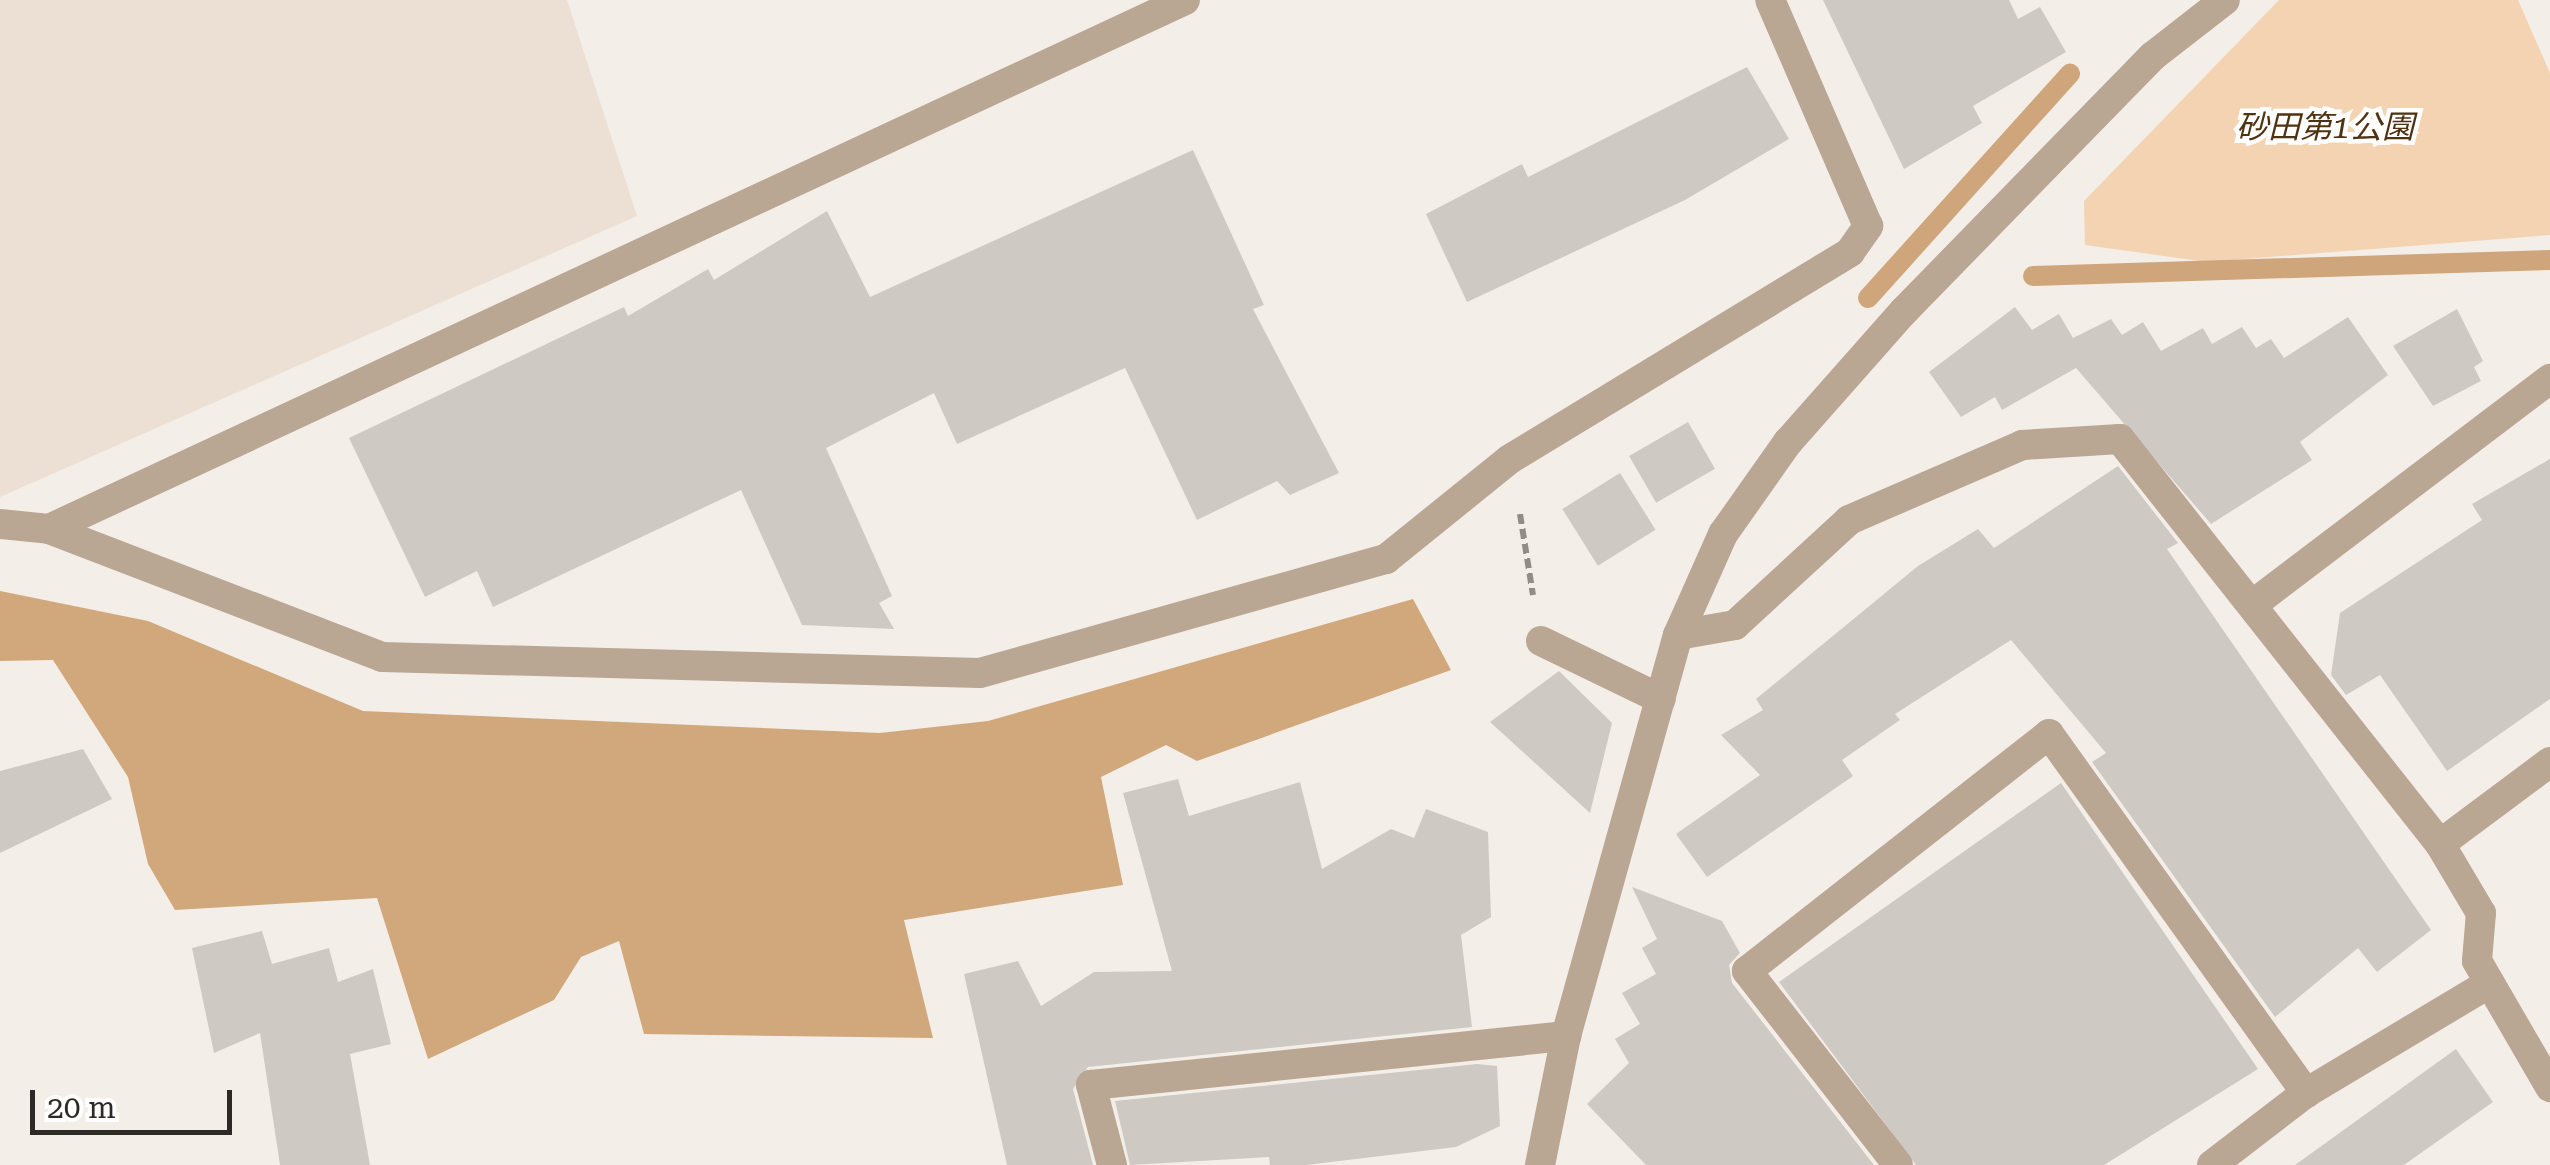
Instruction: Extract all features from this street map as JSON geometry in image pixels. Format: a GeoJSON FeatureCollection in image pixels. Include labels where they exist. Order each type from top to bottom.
{"type":"FeatureCollection","features":[{"type":"Feature","properties":{"kind":"street"},"geometry":{"type":"LineString","coordinates":[[0,524],[49,528],[382,657],[980,673],[1386,559],[1510,459],[1850,252],[1868,226],[1770,0]]}},
{"type":"Feature","properties":{"kind":"street"},"geometry":{"type":"LineString","coordinates":[[1540,1165],[1566,1036],[1678,635],[1723,534],[1788,442],[2153,56],[2225,0]]}},
{"type":"Feature","properties":{"kind":"street"},"geometry":{"type":"LineString","coordinates":[[49,528],[1175,2]]}},
{"type":"Feature","properties":{"kind":"street"},"geometry":{"type":"LineString","coordinates":[[2252,605],[2550,379]]}},
{"type":"Feature","properties":{"kind":"street"},"geometry":{"type":"LineString","coordinates":[[1678,635],[1736,625],[1850,520],[2022,445],[2120,439],[2440,844],[2481,913],[2477,962],[2550,1087]]}},
{"type":"Feature","properties":{"kind":"street"},"geometry":{"type":"LineString","coordinates":[[1541,642],[1660,699]]}},
{"type":"Feature","properties":{"kind":"street"},"geometry":{"type":"LineString","coordinates":[[1898,1165],[1747,971],[2049,734],[2306,1092]]}},
{"type":"Feature","properties":{"kind":"street"},"geometry":{"type":"LineString","coordinates":[[2440,844],[2550,762]]}},
{"type":"Feature","properties":{"kind":"street"},"geometry":{"type":"LineString","coordinates":[[2212,1165],[2306,1092],[2488,984]]}},
{"type":"Feature","properties":{"kind":"street"},"geometry":{"type":"LineString","coordinates":[[1112,1165],[1091,1085],[1566,1036]]}},
{"type":"Feature","properties":{"kind":"path"},"geometry":{"type":"LineString","coordinates":[[1510,459],[1541,642]]}},
{"type":"Feature","properties":{"kind":"shaded area"},"geometry":{"type":"Polygon","coordinates":[[[0,0],[567,0],[637,216],[0,497],[0,0]]]}},
{"type":"Feature","properties":{"kind":"shaded area"},"geometry":{"type":"Polygon","coordinates":[[[0,591],[148,621],[363,711],[880,733],[988,721],[1413,599],[1451,670],[1197,761],[1166,745],[1101,777],[1123,885],[904,920],[933,1038],[644,1034],[619,941],[581,957],[554,1000],[428,1059],[377,898],[175,910],[148,864],[128,777],[53,660],[0,661],[0,591]]]}},
{"type":"Feature","properties":{"kind":"green space","name":"砂田第1公園"},"geometry":{"type":"Polygon","coordinates":[[[2279,0],[2518,0],[2550,73],[2550,235],[2207,262],[2085,245],[2084,201],[2279,0]]]}},
{"type":"Feature","properties":{"kind":"building"},"geometry":{"type":"Polygon","coordinates":[[[1823,0],[2009,0],[2018,19],[2040,7],[2066,52],[1973,106],[1982,123],[1904,169],[1823,0]]]}},
{"type":"Feature","properties":{"kind":"building"},"geometry":{"type":"Polygon","coordinates":[[[1747,67],[1789,139],[1685,200],[1467,302],[1426,214],[1522,164],[1528,177],[1747,67]]]}},
{"type":"Feature","properties":{"kind":"building"},"geometry":{"type":"Polygon","coordinates":[[[1193,150],[1264,305],[1253,309],[1339,473],[1290,495],[1277,481],[1197,520],[1125,368],[957,444],[934,393],[826,448],[892,596],[879,603],[894,629],[802,625],[741,490],[493,607],[477,571],[425,597],[349,438],[624,307],[628,316],[708,269],[714,280],[827,211],[870,297],[1193,150]]]}},
{"type":"Feature","properties":{"kind":"building"},"geometry":{"type":"Polygon","coordinates":[[[2015,307],[2032,330],[2059,314],[2073,338],[2111,319],[2122,335],[2143,322],[2161,351],[2203,328],[2212,344],[2242,327],[2256,348],[2271,339],[2284,358],[2348,317],[2388,375],[2300,442],[2312,460],[2211,524],[2076,368],[2002,410],[1995,397],[1961,417],[1929,372],[2015,307]]]}},
{"type":"Feature","properties":{"kind":"building"},"geometry":{"type":"Polygon","coordinates":[[[2457,309],[2483,361],[2474,367],[2481,381],[2433,406],[2393,346],[2457,309]]]}},
{"type":"Feature","properties":{"kind":"building"},"geometry":{"type":"Polygon","coordinates":[[[1688,422],[1715,469],[1656,503],[1629,456],[1688,422]]]}},
{"type":"Feature","properties":{"kind":"building"},"geometry":{"type":"Polygon","coordinates":[[[2550,459],[2550,699],[2447,771],[2380,675],[2346,695],[2331,675],[2340,613],[2482,520],[2472,504],[2550,459]]]}},
{"type":"Feature","properties":{"kind":"building"},"geometry":{"type":"Polygon","coordinates":[[[2118,466],[2178,543],[2167,549],[2431,930],[2377,972],[2358,948],[2275,1017],[2092,762],[2106,753],[2011,640],[1895,714],[1900,720],[1842,760],[1853,776],[1707,877],[1676,834],[1760,775],[1721,735],[1763,710],[1756,699],[1918,566],[1978,529],[1994,548],[2118,466]]]}},
{"type":"Feature","properties":{"kind":"building"},"geometry":{"type":"Polygon","coordinates":[[[1620,473],[1656,530],[1598,566],[1562,509],[1620,473]]]}},
{"type":"Feature","properties":{"kind":"building"},"geometry":{"type":"Polygon","coordinates":[[[1559,671],[1612,723],[1590,813],[1490,722],[1559,671]]]}},
{"type":"Feature","properties":{"kind":"building"},"geometry":{"type":"Polygon","coordinates":[[[83,749],[112,799],[0,853],[0,771],[83,749]]]}},
{"type":"Feature","properties":{"kind":"building"},"geometry":{"type":"Polygon","coordinates":[[[1178,779],[1189,816],[1300,782],[1322,869],[1391,829],[1414,838],[1426,809],[1488,832],[1491,917],[1461,935],[1472,1027],[1088,1067],[1073,1089],[1093,1165],[1007,1165],[964,974],[1018,961],[1041,1006],[1094,972],[1172,971],[1123,793],[1178,779]]]}},
{"type":"Feature","properties":{"kind":"building"},"geometry":{"type":"Polygon","coordinates":[[[2061,783],[2258,1069],[2104,1165],[1916,1165],[1779,982],[2061,783]]]}},
{"type":"Feature","properties":{"kind":"building"},"geometry":{"type":"Polygon","coordinates":[[[1632,887],[1722,921],[1740,953],[1729,965],[1732,983],[1874,1165],[1646,1165],[1587,1104],[1629,1063],[1615,1039],[1640,1024],[1622,993],[1656,974],[1642,948],[1657,939],[1632,887]]]}},
{"type":"Feature","properties":{"kind":"building"},"geometry":{"type":"Polygon","coordinates":[[[262,931],[272,964],[329,948],[338,982],[373,969],[391,1044],[350,1054],[370,1165],[280,1165],[260,1033],[214,1053],[192,948],[262,931]]]}},
{"type":"Feature","properties":{"kind":"building"},"geometry":{"type":"Polygon","coordinates":[[[2456,1049],[2493,1102],[2404,1165],[2295,1165],[2456,1049]]]}},
{"type":"Feature","properties":{"kind":"building"},"geometry":{"type":"Polygon","coordinates":[[[1477,1064],[1497,1066],[1500,1126],[1456,1147],[1306,1165],[1270,1165],[1269,1157],[1130,1165],[1115,1101],[1477,1064]]]}},
{"type":"Feature","properties":{"kind":"waterway"},"geometry":{"type":"LineString","coordinates":[[1868,298],[2070,74]]}},
{"type":"Feature","properties":{"kind":"waterway"},"geometry":{"type":"LineString","coordinates":[[2033,276],[2550,260]]}}]}
